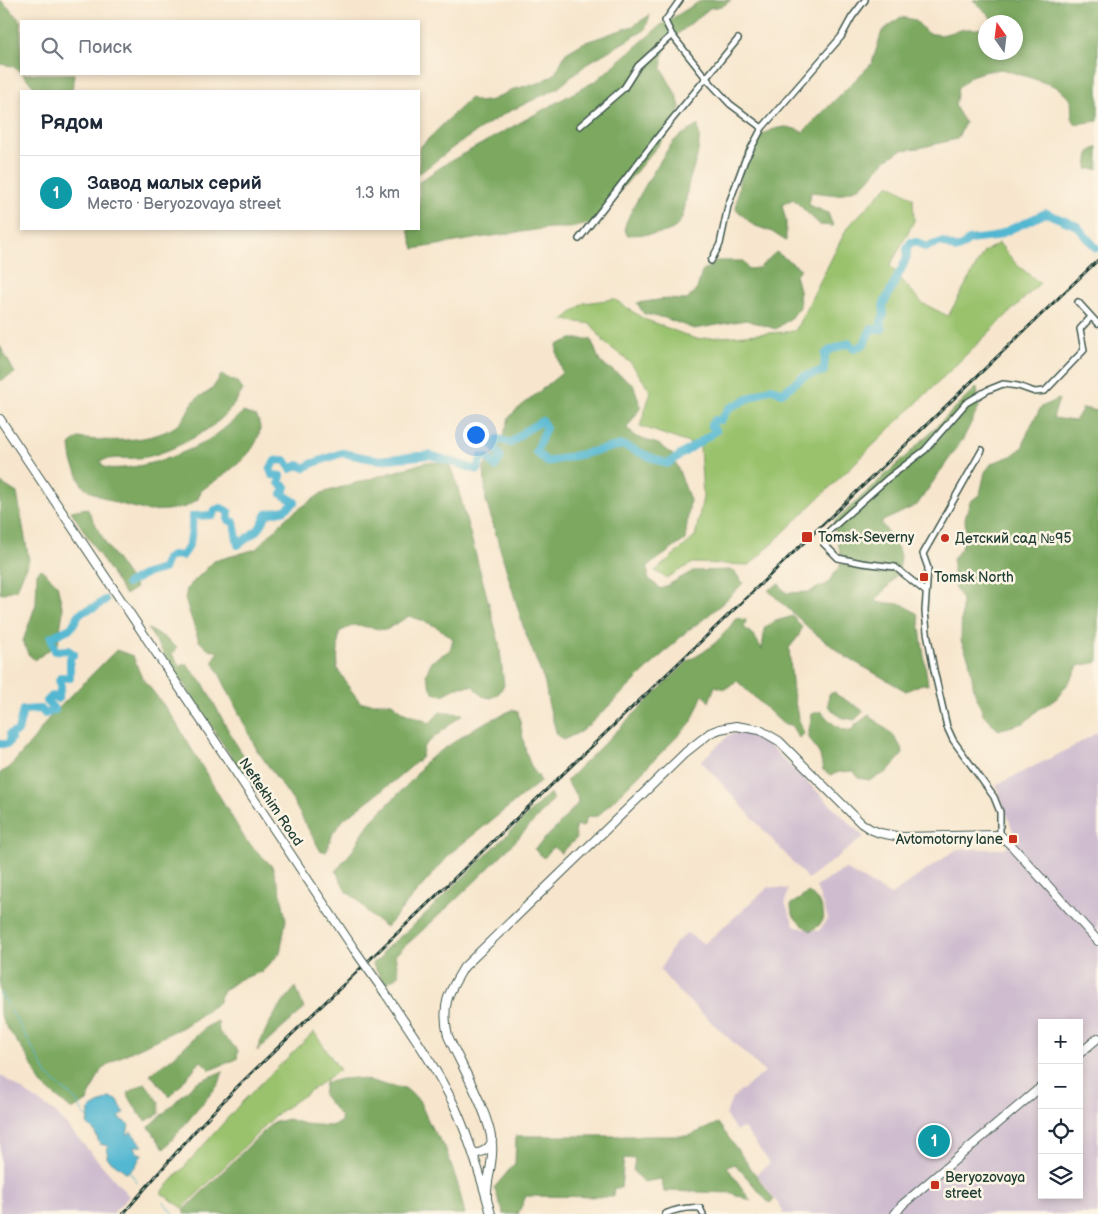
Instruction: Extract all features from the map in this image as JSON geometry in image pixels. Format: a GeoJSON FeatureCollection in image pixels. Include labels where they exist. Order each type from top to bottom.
{"type":"FeatureCollection","features":[{"type":"Feature","properties":{"kind":"street"},"geometry":{"type":"LineString","coordinates":[[680,0],[666,21],[672,35],[706,78],[730,104],[762,128]]}},
{"type":"Feature","properties":{"kind":"street"},"geometry":{"type":"LineString","coordinates":[[711,261],[720,244],[728,206],[745,160],[762,128],[841,37],[852,17],[865,0]]}},
{"type":"Feature","properties":{"kind":"street"},"geometry":{"type":"LineString","coordinates":[[580,126],[624,88],[638,66],[672,35]]}},
{"type":"Feature","properties":{"kind":"street"},"geometry":{"type":"LineString","coordinates":[[579,239],[661,132],[738,39]]}},
{"type":"Feature","properties":{"kind":"street"},"geometry":{"type":"LineString","coordinates":[[1078,302],[1098,324]]}},
{"type":"Feature","properties":{"kind":"street"},"geometry":{"type":"LineString","coordinates":[[926,592],[895,567],[838,558],[824,544],[830,532],[887,479],[925,450],[966,403],[988,390],[1003,384],[1018,386],[1035,392],[1045,391],[1084,350],[1080,329],[1091,317]]}},
{"type":"Feature","properties":{"kind":"street","name":"Neftekhim Road"},"geometry":{"type":"LineString","coordinates":[[0,419],[424,1051],[454,1106],[473,1154],[491,1214]]}},
{"type":"Feature","properties":{"kind":"street"},"geometry":{"type":"LineString","coordinates":[[982,450],[923,554],[928,568],[925,611],[934,670],[947,727],[953,740],[994,797],[1000,812],[1000,835]]}},
{"type":"Feature","properties":{"kind":"street"},"geometry":{"type":"LineString","coordinates":[[487,1198],[486,1186],[493,1156],[489,1125],[448,1036],[444,1021],[446,999],[453,984],[464,967],[686,752],[710,733],[736,726],[754,728],[774,738],[854,817],[875,831],[901,837],[1000,835],[1098,942]]}},
{"type":"Feature","properties":{"kind":"street"},"geometry":{"type":"LineString","coordinates":[[1083,1051],[1098,1038]]}},
{"type":"Feature","properties":{"kind":"street"},"geometry":{"type":"LineString","coordinates":[[895,1214],[902,1205],[1038,1089]]}},
{"type":"Feature","properties":{"kind":"street"},"geometry":{"type":"LineString","coordinates":[[473,1154],[485,1151],[490,1147],[492,1141]]}},
{"type":"Feature","properties":{"kind":"street"},"geometry":{"type":"LineString","coordinates":[[665,1214],[681,1209],[697,1208],[700,1208],[704,1214]]}},
{"type":"Feature","properties":{"kind":"shaded area"},"geometry":{"type":"Polygon","coordinates":[[[742,732],[753,734],[765,741],[864,837],[808,879],[701,761],[730,734],[742,732]]]}},
{"type":"Feature","properties":{"kind":"shaded area"},"geometry":{"type":"Polygon","coordinates":[[[1098,732],[1098,1214],[782,1214],[783,1211],[756,1174],[770,1163],[744,1128],[736,1131],[726,1115],[732,1098],[765,1072],[678,991],[660,970],[674,944],[687,933],[704,944],[769,887],[788,889],[785,903],[795,927],[819,931],[828,918],[816,887],[845,869],[891,895],[957,849],[1005,849],[1016,839],[996,785],[1069,749],[1098,732]]]}},
{"type":"Feature","properties":{"kind":"shaded area"},"geometry":{"type":"Polygon","coordinates":[[[0,1075],[56,1113],[129,1196],[112,1214],[0,1214],[0,1075]]]}},
{"type":"Feature","properties":{"kind":"green space"},"geometry":{"type":"Polygon","coordinates":[[[0,0],[20,21],[20,71],[12,66],[0,64],[0,0]]]}},
{"type":"Feature","properties":{"kind":"green space"},"geometry":{"type":"Polygon","coordinates":[[[702,0],[731,0],[723,6],[710,8],[668,42],[662,58],[662,69],[677,96],[680,107],[675,125],[593,223],[571,228],[550,228],[414,249],[408,230],[420,230],[420,181],[447,163],[597,80],[661,25],[702,0]]]}},
{"type":"Feature","properties":{"kind":"green space"},"geometry":{"type":"Polygon","coordinates":[[[973,0],[1098,0],[1098,121],[1075,124],[1072,117],[1071,100],[1057,87],[1001,69],[983,72],[971,76],[958,88],[955,106],[965,123],[957,139],[919,148],[901,150],[886,160],[861,187],[838,195],[811,192],[809,205],[828,213],[833,226],[820,225],[793,199],[782,205],[786,221],[786,241],[772,232],[753,225],[736,209],[742,169],[752,146],[760,137],[771,130],[785,127],[803,132],[872,63],[882,31],[901,17],[915,20],[927,33],[941,35],[965,29],[978,29],[978,60],[1023,60],[1023,15],[989,15],[973,0]]]}},
{"type":"Feature","properties":{"kind":"green space"},"geometry":{"type":"Polygon","coordinates":[[[650,15],[645,30],[588,63],[558,88],[506,113],[488,124],[455,146],[420,173],[420,147],[470,98],[479,102],[492,100],[514,89],[539,83],[555,74],[566,53],[583,43],[633,26],[650,15]]]}},
{"type":"Feature","properties":{"kind":"green space"},"geometry":{"type":"Polygon","coordinates":[[[24,75],[74,75],[72,90],[36,90],[24,75]]]}},
{"type":"Feature","properties":{"kind":"green space"},"geometry":{"type":"Polygon","coordinates":[[[698,125],[699,137],[696,162],[689,182],[683,214],[678,225],[673,229],[656,234],[627,235],[625,227],[627,221],[664,155],[677,138],[698,125]]]}},
{"type":"Feature","properties":{"kind":"green space"},"geometry":{"type":"Polygon","coordinates":[[[1098,147],[1098,169],[1087,169],[1089,152],[1098,147]]]}},
{"type":"Feature","properties":{"kind":"green space"},"geometry":{"type":"Polygon","coordinates":[[[889,184],[913,198],[914,221],[890,266],[922,303],[948,316],[984,252],[999,243],[1017,265],[1040,283],[750,565],[693,563],[666,578],[655,571],[695,537],[703,497],[700,447],[640,426],[651,392],[631,363],[605,343],[591,324],[563,320],[584,303],[614,299],[644,319],[696,339],[795,331],[847,228],[889,184]]]}},
{"type":"Feature","properties":{"kind":"green space"},"geometry":{"type":"Polygon","coordinates":[[[776,252],[801,269],[795,275],[799,290],[800,307],[791,318],[776,329],[746,320],[694,329],[665,318],[644,314],[637,303],[665,299],[687,300],[697,289],[702,272],[716,261],[743,261],[748,269],[759,268],[776,252]]]}},
{"type":"Feature","properties":{"kind":"green space"},"geometry":{"type":"Polygon","coordinates":[[[571,339],[591,339],[600,362],[633,384],[641,407],[627,428],[636,437],[658,444],[673,455],[690,500],[685,540],[648,566],[648,578],[661,589],[693,571],[733,570],[743,583],[716,609],[687,631],[590,724],[580,732],[563,740],[557,735],[545,683],[524,629],[486,501],[484,468],[489,458],[499,449],[509,418],[562,373],[557,345],[571,339]]]}},
{"type":"Feature","properties":{"kind":"green space"},"geometry":{"type":"Polygon","coordinates":[[[0,346],[15,373],[0,381],[0,346]]]}},
{"type":"Feature","properties":{"kind":"green space"},"geometry":{"type":"Polygon","coordinates":[[[221,375],[237,382],[243,390],[230,410],[212,426],[190,440],[167,451],[140,458],[100,461],[105,468],[129,467],[156,462],[203,443],[219,433],[243,412],[257,417],[260,428],[253,448],[237,464],[201,491],[198,499],[186,507],[148,511],[116,503],[91,492],[82,485],[72,461],[70,445],[78,438],[130,440],[157,435],[169,430],[181,422],[194,401],[210,391],[221,375]]]}},
{"type":"Feature","properties":{"kind":"green space"},"geometry":{"type":"Polygon","coordinates":[[[977,387],[979,407],[963,439],[917,505],[881,522],[896,544],[899,552],[900,566],[884,592],[874,602],[902,604],[918,614],[928,685],[922,684],[906,691],[846,657],[812,631],[768,590],[779,584],[786,593],[809,592],[827,584],[840,566],[842,557],[836,538],[834,522],[977,387]]]}},
{"type":"Feature","properties":{"kind":"green space"},"geometry":{"type":"Polygon","coordinates":[[[1059,399],[1053,418],[1075,421],[1083,408],[1098,411],[1098,662],[1078,666],[1072,678],[1057,698],[1038,710],[1024,723],[998,730],[983,714],[974,690],[969,659],[961,641],[962,600],[953,584],[953,559],[962,547],[966,532],[965,518],[970,502],[980,494],[985,472],[992,463],[1011,456],[1022,448],[1029,429],[1041,407],[1059,399]]]}},
{"type":"Feature","properties":{"kind":"green space"},"geometry":{"type":"Polygon","coordinates":[[[427,462],[448,463],[455,477],[499,642],[504,685],[499,693],[491,698],[482,696],[473,686],[458,687],[443,695],[433,693],[426,675],[431,662],[450,650],[453,639],[427,622],[409,616],[386,630],[354,625],[339,632],[337,668],[361,703],[392,703],[402,712],[430,723],[440,712],[463,714],[424,746],[421,758],[344,819],[333,833],[326,852],[320,850],[293,801],[257,750],[213,661],[218,652],[206,648],[199,641],[185,599],[187,588],[214,561],[256,549],[286,518],[322,493],[427,462]]]}},
{"type":"Feature","properties":{"kind":"green space"},"geometry":{"type":"Polygon","coordinates":[[[0,484],[17,493],[29,560],[17,589],[0,594],[0,484]]]}},
{"type":"Feature","properties":{"kind":"green space"},"geometry":{"type":"Polygon","coordinates":[[[87,508],[106,544],[136,588],[125,595],[71,511],[87,508]]]}},
{"type":"Feature","properties":{"kind":"green space"},"geometry":{"type":"Polygon","coordinates":[[[41,569],[57,584],[63,611],[58,643],[35,660],[28,654],[23,641],[36,604],[37,573],[41,569]]]}},
{"type":"Feature","properties":{"kind":"green space"},"geometry":{"type":"Polygon","coordinates":[[[793,616],[802,628],[798,637],[789,648],[793,692],[804,734],[799,738],[791,725],[783,724],[737,681],[725,689],[715,686],[709,702],[703,694],[691,723],[598,816],[587,817],[583,827],[575,825],[576,839],[561,853],[553,847],[544,858],[534,849],[578,803],[577,796],[566,781],[689,660],[716,642],[736,618],[746,620],[744,627],[754,636],[762,649],[765,627],[776,621],[793,616]]]}},
{"type":"Feature","properties":{"kind":"green space"},"geometry":{"type":"Polygon","coordinates":[[[148,629],[162,636],[177,648],[172,654],[180,666],[186,664],[203,683],[233,739],[265,789],[259,795],[230,755],[148,629]]]}},
{"type":"Feature","properties":{"kind":"green space"},"geometry":{"type":"Polygon","coordinates":[[[116,650],[133,656],[141,676],[172,716],[245,839],[272,866],[281,894],[286,920],[280,953],[263,971],[238,980],[222,992],[219,1002],[183,1027],[118,1058],[101,1070],[87,1101],[72,1110],[41,1084],[29,1059],[5,1025],[0,1014],[0,773],[9,768],[34,739],[48,719],[116,650]]]}},
{"type":"Feature","properties":{"kind":"green space"},"geometry":{"type":"Polygon","coordinates":[[[835,692],[864,711],[855,720],[840,717],[828,706],[829,694],[835,692]]]}},
{"type":"Feature","properties":{"kind":"green space"},"geometry":{"type":"Polygon","coordinates":[[[512,710],[518,712],[527,755],[540,782],[453,851],[386,927],[371,916],[359,901],[346,891],[336,871],[353,850],[372,820],[413,779],[426,761],[476,727],[512,710]]]}},
{"type":"Feature","properties":{"kind":"green space"},"geometry":{"type":"Polygon","coordinates":[[[821,711],[835,725],[852,731],[854,726],[869,715],[894,737],[903,754],[887,772],[870,780],[858,778],[854,771],[831,775],[823,770],[820,755],[808,736],[812,714],[821,711]]]}},
{"type":"Feature","properties":{"kind":"green space"},"geometry":{"type":"Polygon","coordinates":[[[550,793],[553,800],[496,861],[395,955],[399,975],[385,984],[372,963],[381,959],[383,951],[416,923],[550,793]]]}},
{"type":"Feature","properties":{"kind":"green space"},"geometry":{"type":"Polygon","coordinates":[[[808,892],[821,906],[824,914],[821,923],[811,931],[794,917],[791,909],[791,904],[808,892]]]}},
{"type":"Feature","properties":{"kind":"green space"},"geometry":{"type":"Polygon","coordinates":[[[296,987],[304,1009],[257,1051],[273,1017],[296,987]]]}},
{"type":"Feature","properties":{"kind":"green space"},"geometry":{"type":"Polygon","coordinates":[[[218,1021],[219,1032],[238,1050],[237,1059],[210,1070],[201,1061],[170,1097],[150,1074],[171,1059],[206,1027],[218,1021]]]}},
{"type":"Feature","properties":{"kind":"green space"},"geometry":{"type":"Polygon","coordinates":[[[314,1032],[340,1070],[278,1113],[183,1208],[161,1193],[242,1102],[314,1032]]]}},
{"type":"Feature","properties":{"kind":"green space"},"geometry":{"type":"Polygon","coordinates":[[[223,1071],[219,1084],[164,1149],[149,1127],[195,1083],[223,1071]]]}},
{"type":"Feature","properties":{"kind":"green space"},"geometry":{"type":"Polygon","coordinates":[[[356,1078],[405,1088],[419,1100],[431,1127],[445,1147],[458,1185],[465,1214],[184,1214],[184,1210],[272,1123],[288,1119],[304,1124],[330,1126],[341,1122],[341,1117],[323,1095],[325,1083],[356,1078]]]}},
{"type":"Feature","properties":{"kind":"green space"},"geometry":{"type":"Polygon","coordinates":[[[145,1083],[159,1102],[159,1114],[146,1121],[139,1114],[127,1093],[145,1083]]]}},
{"type":"Feature","properties":{"kind":"green space"},"geometry":{"type":"Polygon","coordinates":[[[718,1123],[774,1200],[769,1203],[735,1164],[727,1167],[751,1201],[732,1193],[664,1191],[661,1179],[643,1182],[633,1171],[635,1159],[624,1158],[621,1188],[614,1188],[613,1197],[526,1196],[518,1214],[504,1214],[494,1188],[515,1163],[516,1136],[689,1136],[718,1123]]]}},
{"type":"Feature","properties":{"kind":"water"},"geometry":{"type":"Polygon","coordinates":[[[109,1098],[118,1100],[124,1113],[119,1118],[129,1125],[127,1135],[131,1132],[143,1146],[133,1146],[138,1153],[142,1154],[135,1167],[127,1173],[107,1158],[108,1146],[100,1144],[94,1131],[87,1124],[90,1109],[109,1098]]]}},
{"type":"Feature","properties":{"kind":"waterway"},"geometry":{"type":"LineString","coordinates":[[127,584],[145,574],[163,569],[167,559],[173,555],[182,556],[186,552],[192,532],[193,516],[213,515],[215,510],[221,508],[229,512],[228,520],[234,522],[238,545],[259,529],[267,514],[285,510],[295,502],[282,494],[286,487],[279,483],[281,476],[272,475],[270,469],[275,461],[285,460],[291,469],[298,465],[305,468],[342,453],[378,460],[430,455],[478,470],[481,457],[491,461],[495,467],[501,457],[494,447],[498,439],[511,443],[525,431],[542,421],[546,428],[536,452],[547,462],[622,445],[667,464],[716,431],[711,425],[715,420],[721,420],[729,408],[771,388],[782,393],[804,376],[824,371],[825,354],[830,350],[849,343],[854,349],[864,344],[871,329],[882,329],[883,305],[903,266],[907,256],[907,248],[911,242],[917,242],[925,247],[942,242],[956,249],[969,240],[994,237],[1046,213],[1077,226],[1096,248]]}},
{"type":"Feature","properties":{"kind":"waterway"},"geometry":{"type":"LineString","coordinates":[[0,744],[8,744],[11,739],[10,734],[18,731],[23,710],[41,709],[45,714],[55,710],[47,701],[52,696],[58,699],[61,686],[59,680],[61,677],[70,678],[70,658],[74,654],[68,650],[55,651],[51,637],[71,628],[80,613],[97,606],[105,600]]}},
{"type":"Feature","properties":{"kind":"waterway"},"geometry":{"type":"LineString","coordinates":[[0,992],[47,1075],[76,1100],[84,1115],[87,1116]]}},
{"type":"Feature","properties":{"kind":"waterway"},"geometry":{"type":"LineString","coordinates":[[129,1171],[137,1182]]}},
{"type":"Feature","properties":{"kind":"waterway"},"geometry":{"type":"LineString","coordinates":[[164,1202],[173,1214]]}},
{"type":"Feature","properties":{"kind":"railway"},"geometry":{"type":"LineString","coordinates":[[123,1214],[195,1131],[238,1086],[1098,260]]}},
{"type":"Feature","properties":{"kind":"place","name":"Tomsk-Severny"},"geometry":{"type":"Point","coordinates":[807,537]}},
{"type":"Feature","properties":{"kind":"place","name":"Детский сад №95"},"geometry":{"type":"Point","coordinates":[945,538]}},
{"type":"Feature","properties":{"kind":"place","name":"Tomsk North"},"geometry":{"type":"Point","coordinates":[924,577]}},
{"type":"Feature","properties":{"kind":"place","name":"Avtomotorny lane"},"geometry":{"type":"Point","coordinates":[1013,839]}},
{"type":"Feature","properties":{"kind":"place","name":"Завод малых серий"},"geometry":{"type":"Point","coordinates":[934,1141]}},
{"type":"Feature","properties":{"kind":"place","name":"Beryozovaya street"},"geometry":{"type":"Point","coordinates":[935,1185]}}]}
